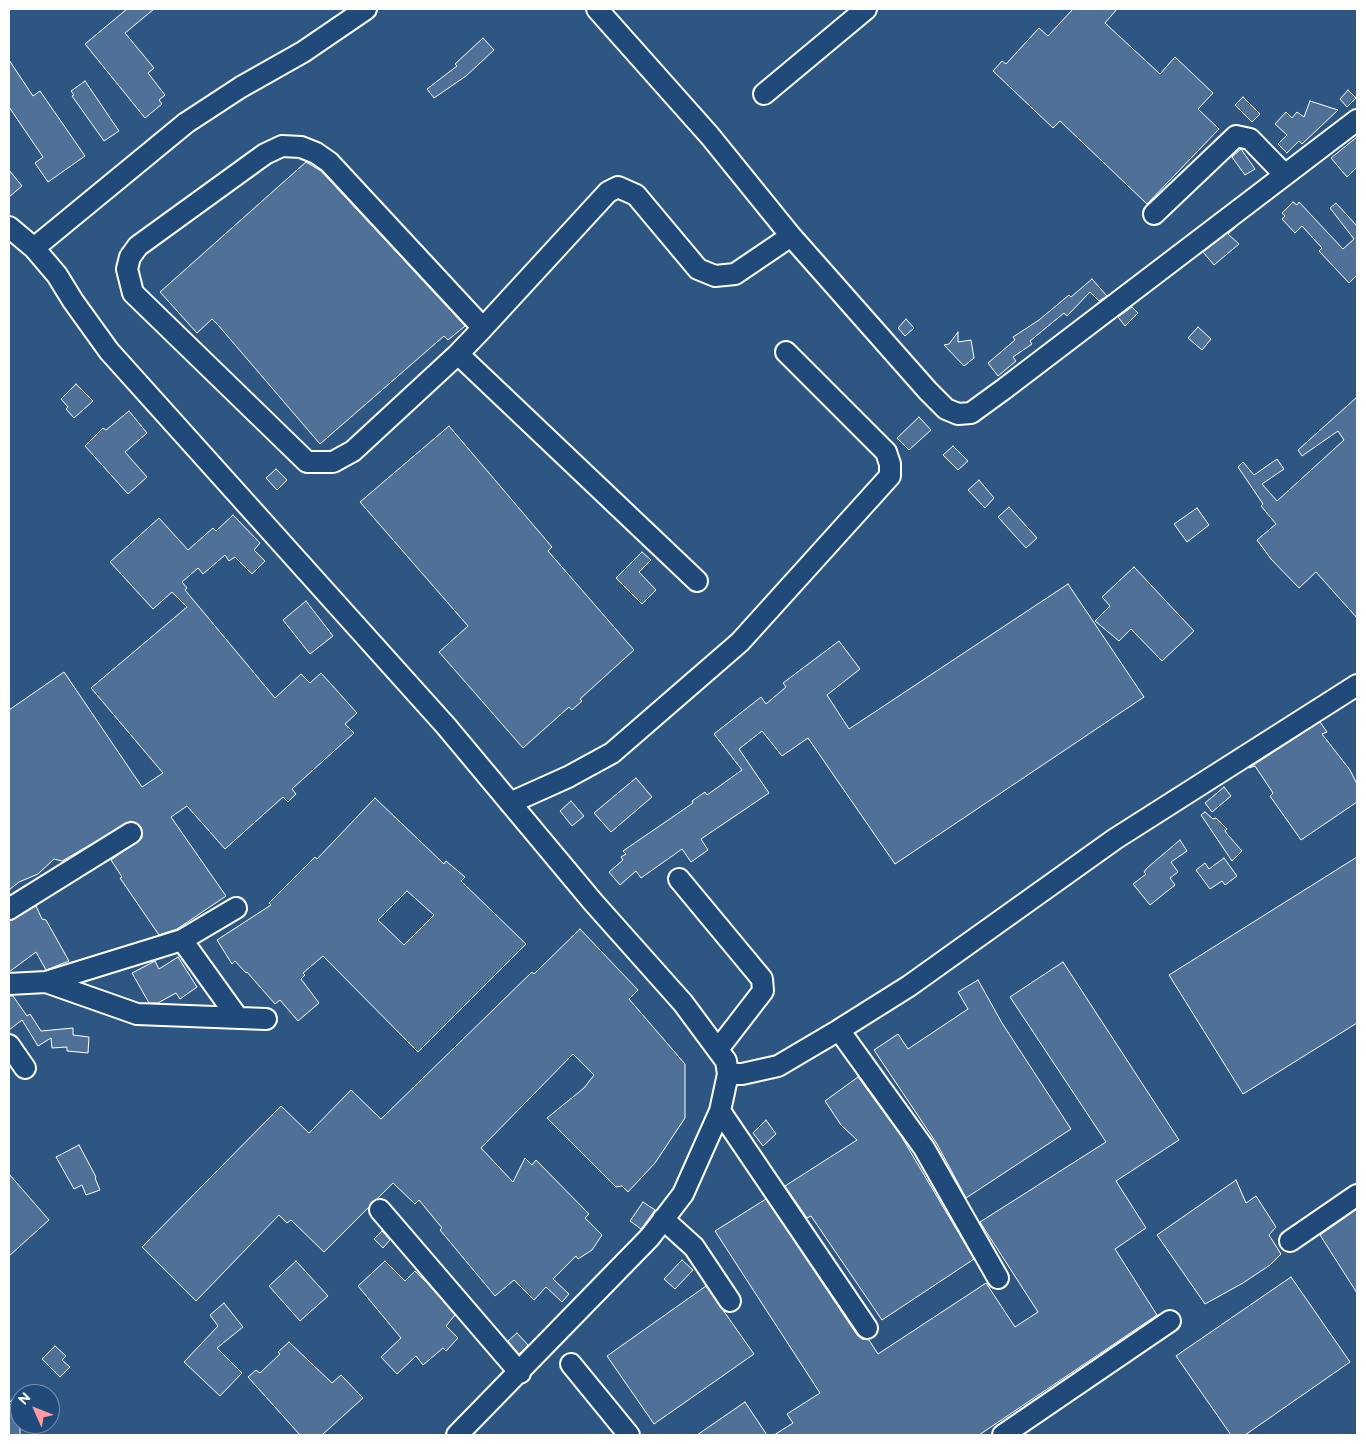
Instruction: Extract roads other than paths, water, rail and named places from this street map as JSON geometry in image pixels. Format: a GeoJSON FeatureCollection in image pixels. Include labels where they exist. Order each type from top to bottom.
{"type":"FeatureCollection","features":[{"type":"Feature","properties":{"kind":"street"},"geometry":{"type":"LineString","coordinates":[[34,248],[186,123],[234,91],[304,52],[366,9]]}},
{"type":"Feature","properties":{"kind":"street"},"geometry":{"type":"LineString","coordinates":[[597,9],[710,136],[791,236],[946,410],[958,414],[971,413],[1357,120]]}},
{"type":"Feature","properties":{"kind":"street"},"geometry":{"type":"LineString","coordinates":[[764,94],[866,9]]}},
{"type":"Feature","properties":{"kind":"street"},"geometry":{"type":"LineString","coordinates":[[1154,214],[1236,136],[1250,139],[1284,174]]}},
{"type":"Feature","properties":{"kind":"street"},"geometry":{"type":"LineString","coordinates":[[483,328],[329,162],[316,153],[301,147],[282,146],[265,154],[138,246],[130,257],[127,270],[133,293],[307,462],[333,462],[353,451],[458,354],[483,328],[608,192],[618,187],[636,195],[698,269],[715,276],[735,274],[791,236]]}},
{"type":"Feature","properties":{"kind":"street"},"geometry":{"type":"LineString","coordinates":[[9,227],[34,248],[57,274],[72,301],[109,351],[446,726],[510,803],[683,1002],[719,1048],[726,1061],[728,1074],[720,1111],[683,1194],[650,1237],[520,1373],[457,1435]]}},
{"type":"Feature","properties":{"kind":"street"},"geometry":{"type":"LineString","coordinates":[[510,803],[568,777],[619,746],[740,642],[890,476],[890,464],[886,452],[786,352]]}},
{"type":"Feature","properties":{"kind":"street"},"geometry":{"type":"LineString","coordinates":[[458,354],[697,581]]}},
{"type":"Feature","properties":{"kind":"street"},"geometry":{"type":"LineString","coordinates":[[728,1074],[742,1074],[778,1066],[839,1030],[909,986],[1115,839],[1357,685]]}},
{"type":"Feature","properties":{"kind":"street"},"geometry":{"type":"LineString","coordinates":[[9,909],[131,833]]}},
{"type":"Feature","properties":{"kind":"street"},"geometry":{"type":"LineString","coordinates":[[679,880],[762,979],[763,991],[719,1048]]}},
{"type":"Feature","properties":{"kind":"street"},"geometry":{"type":"LineString","coordinates":[[9,984],[46,982],[182,940],[236,908]]}},
{"type":"Feature","properties":{"kind":"street"},"geometry":{"type":"LineString","coordinates":[[182,940],[238,1018]]}},
{"type":"Feature","properties":{"kind":"street"},"geometry":{"type":"LineString","coordinates":[[46,982],[137,1014],[266,1019]]}},
{"type":"Feature","properties":{"kind":"street"},"geometry":{"type":"LineString","coordinates":[[839,1030],[924,1148],[998,1278]]}},
{"type":"Feature","properties":{"kind":"street"},"geometry":{"type":"LineString","coordinates":[[9,1045],[25,1068]]}},
{"type":"Feature","properties":{"kind":"street"},"geometry":{"type":"LineString","coordinates":[[720,1111],[867,1328]]}},
{"type":"Feature","properties":{"kind":"street"},"geometry":{"type":"LineString","coordinates":[[1290,1241],[1357,1195]]}},
{"type":"Feature","properties":{"kind":"street"},"geometry":{"type":"LineString","coordinates":[[380,1210],[520,1373]]}},
{"type":"Feature","properties":{"kind":"street"},"geometry":{"type":"LineString","coordinates":[[663,1219],[694,1247],[730,1301]]}},
{"type":"Feature","properties":{"kind":"street"},"geometry":{"type":"LineString","coordinates":[[1003,1435],[1170,1321]]}},
{"type":"Feature","properties":{"kind":"street"},"geometry":{"type":"LineString","coordinates":[[571,1364],[629,1435]]}}]}
